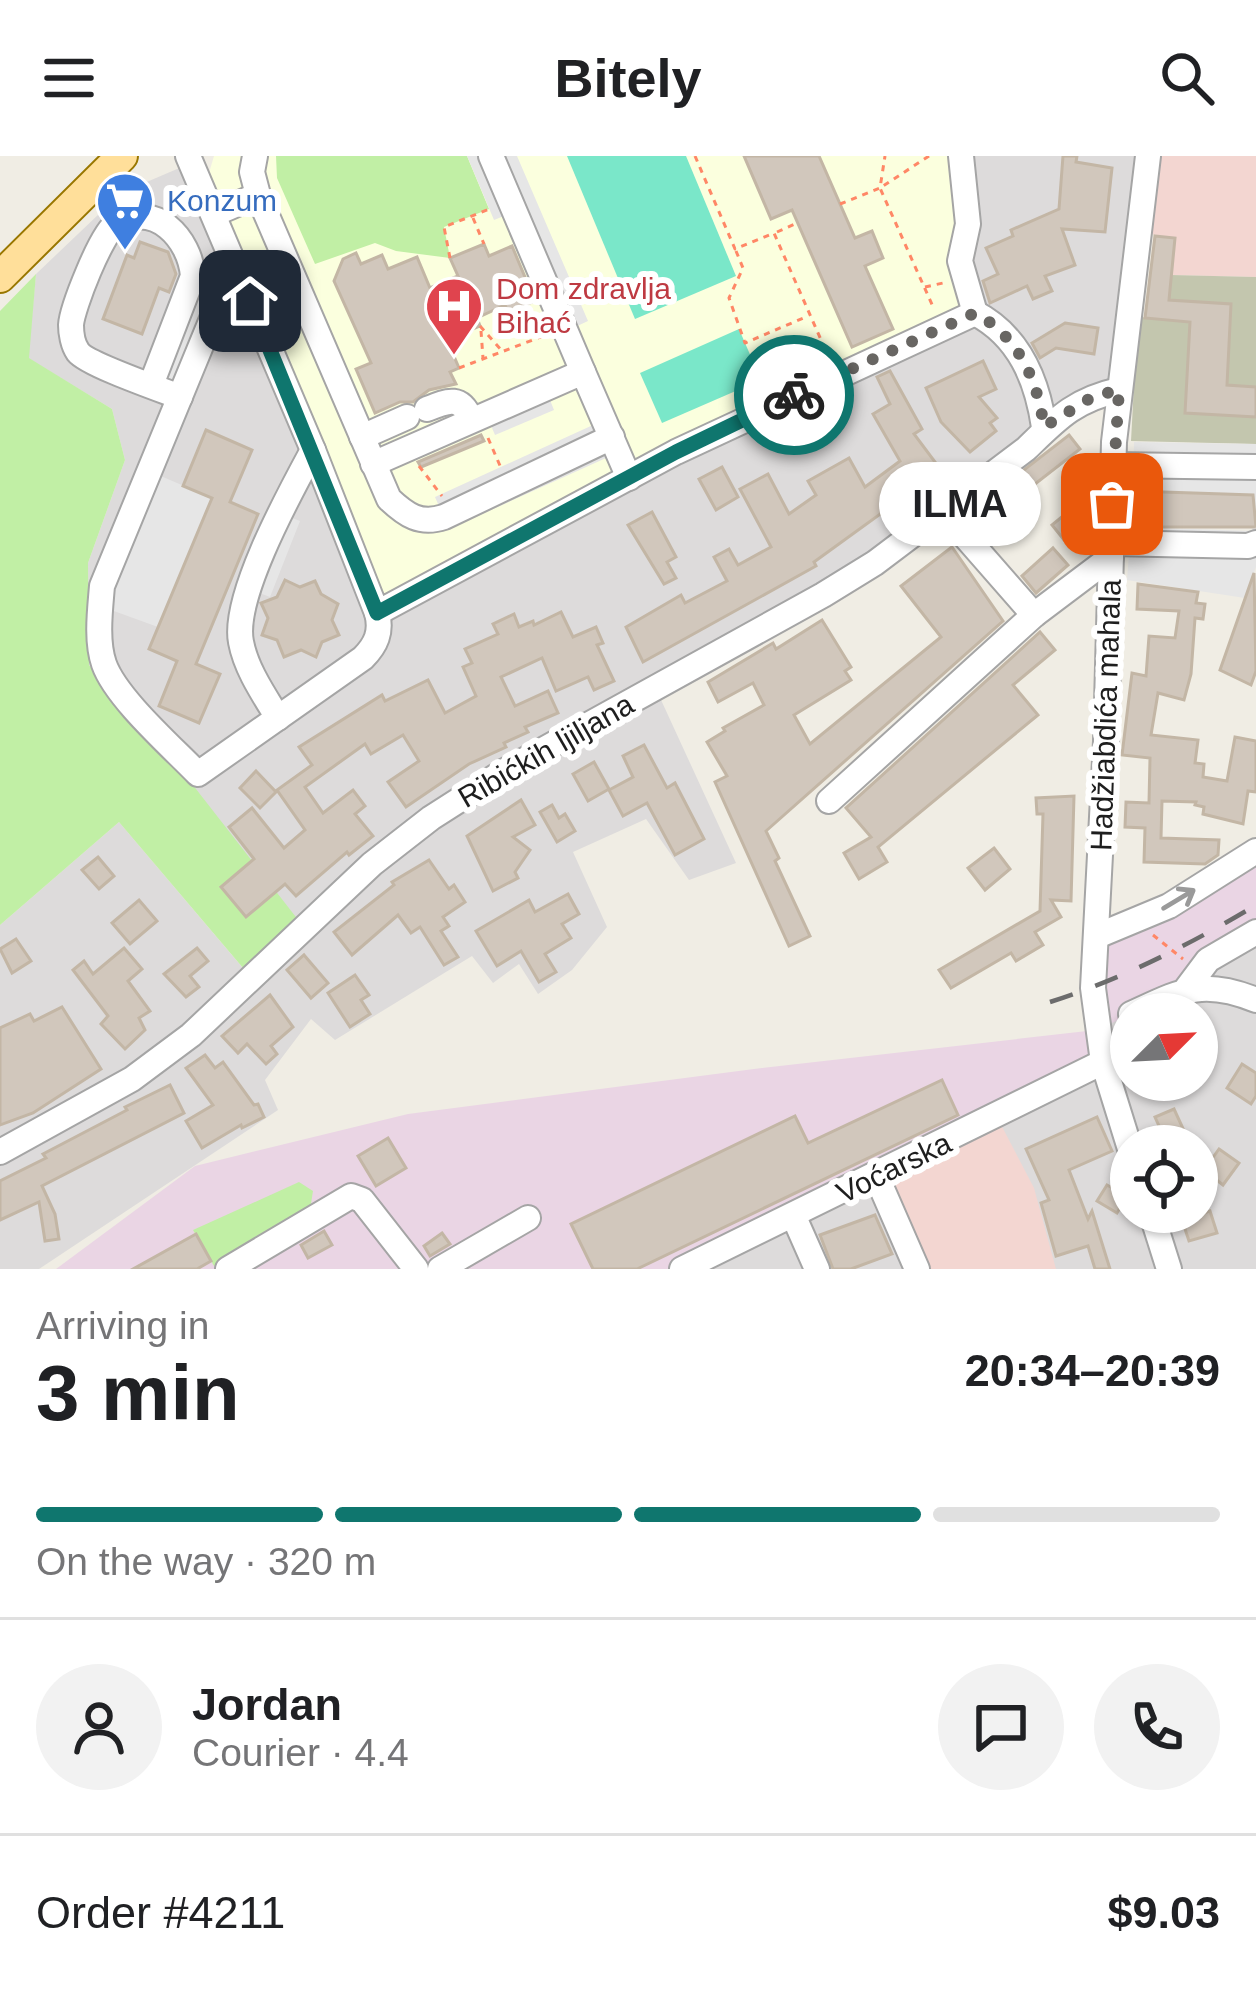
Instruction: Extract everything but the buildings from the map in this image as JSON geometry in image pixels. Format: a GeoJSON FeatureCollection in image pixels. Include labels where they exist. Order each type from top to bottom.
{"type":"FeatureCollection","features":[{"type":"Feature","properties":{"kind":"main road"},"geometry":{"type":"LineString","coordinates":[[0,277],[122,156]]}},
{"type":"Feature","properties":{"kind":"street"},"geometry":{"type":"LineString","coordinates":[[188,156],[235,263],[313,450],[381,626],[371,650],[198,774],[133,706],[104,664],[102,586],[235,263]]}},
{"type":"Feature","properties":{"kind":"street"},"geometry":{"type":"LineString","coordinates":[[255,156],[252,172],[258,195],[373,464],[389,499],[401,510],[430,522],[612,437]]}},
{"type":"Feature","properties":{"kind":"street"},"geometry":{"type":"LineString","coordinates":[[491,156],[629,478]]}},
{"type":"Feature","properties":{"kind":"street"},"geometry":{"type":"LineString","coordinates":[[961,156],[968,224],[960,261],[975,313],[1010,338],[1022,356],[1041,404],[1044,427]]}},
{"type":"Feature","properties":{"kind":"street","name":"Hadžiabdića mahala"},"geometry":{"type":"LineString","coordinates":[[1123,1125],[1103,1062],[1093,988],[1113,464],[1148,156]]}},
{"type":"Feature","properties":{"kind":"street"},"geometry":{"type":"LineString","coordinates":[[214,214],[258,195]]}},
{"type":"Feature","properties":{"kind":"street"},"geometry":{"type":"LineString","coordinates":[[151,386],[193,275],[192,262],[171,228],[156,221],[128,219],[107,232],[76,306],[71,332],[85,358],[151,386],[180,397]]}},
{"type":"Feature","properties":{"kind":"street"},"geometry":{"type":"LineString","coordinates":[[377,613],[629,478],[975,313]]}},
{"type":"Feature","properties":{"kind":"street"},"geometry":{"type":"LineString","coordinates":[[373,464],[583,372]]}},
{"type":"Feature","properties":{"kind":"street","name":"Ribićkih ljiljana"},"geometry":{"type":"LineString","coordinates":[[0,1152],[131,1078],[190,1035],[372,864],[431,818],[503,772],[824,595],[1026,449],[1044,427],[1094,396],[1119,390]]}},
{"type":"Feature","properties":{"kind":"street"},"geometry":{"type":"LineString","coordinates":[[362,437],[449,400],[464,404],[475,418]]}},
{"type":"Feature","properties":{"kind":"street"},"geometry":{"type":"LineString","coordinates":[[278,718],[253,674],[240,624],[279,513],[313,450]]}},
{"type":"Feature","properties":{"kind":"street"},"geometry":{"type":"LineString","coordinates":[[1113,464],[1256,467]]}},
{"type":"Feature","properties":{"kind":"street"},"geometry":{"type":"LineString","coordinates":[[943,511],[1034,615]]}},
{"type":"Feature","properties":{"kind":"street"},"geometry":{"type":"LineString","coordinates":[[829,801],[1111,550],[1256,543]]}},
{"type":"Feature","properties":{"kind":"street"},"geometry":{"type":"LineString","coordinates":[[1097,936],[1138,922],[1256,851]]}},
{"type":"Feature","properties":{"kind":"street"},"geometry":{"type":"LineString","coordinates":[[1169,993],[1192,980],[1220,950],[1256,932]]}},
{"type":"Feature","properties":{"kind":"street"},"geometry":{"type":"LineString","coordinates":[[1192,980],[1256,1000]]}},
{"type":"Feature","properties":{"kind":"street"},"geometry":{"type":"LineString","coordinates":[[1097,1030],[1110,1024]]}},
{"type":"Feature","properties":{"kind":"street","name":"Voćarska"},"geometry":{"type":"LineString","coordinates":[[682,1269],[1103,1062]]}},
{"type":"Feature","properties":{"kind":"street"},"geometry":{"type":"LineString","coordinates":[[876,1175],[917,1269]]}},
{"type":"Feature","properties":{"kind":"street"},"geometry":{"type":"LineString","coordinates":[[228,1269],[351,1196],[362,1200],[416,1269]]}},
{"type":"Feature","properties":{"kind":"street"},"geometry":{"type":"LineString","coordinates":[[794,1217],[818,1269]]}},
{"type":"Feature","properties":{"kind":"street"},"geometry":{"type":"LineString","coordinates":[[440,1269],[528,1218]]}},
{"type":"Feature","properties":{"kind":"street"},"geometry":{"type":"LineString","coordinates":[[1158,1233],[1169,1269]]}},
{"type":"Feature","properties":{"kind":"path"},"geometry":{"type":"LineString","coordinates":[[695,156],[743,268],[730,298],[745,343],[810,315]]}},
{"type":"Feature","properties":{"kind":"path"},"geometry":{"type":"LineString","coordinates":[[885,156],[880,188],[942,328]]}},
{"type":"Feature","properties":{"kind":"path"},"geometry":{"type":"LineString","coordinates":[[840,204],[880,188],[928,156]]}},
{"type":"Feature","properties":{"kind":"path"},"geometry":{"type":"LineString","coordinates":[[451,258],[444,227],[510,200]]}},
{"type":"Feature","properties":{"kind":"path"},"geometry":{"type":"LineString","coordinates":[[472,216],[484,244]]}},
{"type":"Feature","properties":{"kind":"path"},"geometry":{"type":"LineString","coordinates":[[735,249],[797,223]]}},
{"type":"Feature","properties":{"kind":"path"},"geometry":{"type":"LineString","coordinates":[[774,233],[837,376]]}},
{"type":"Feature","properties":{"kind":"path"},"geometry":{"type":"LineString","coordinates":[[484,359],[480,326],[503,352]]}},
{"type":"Feature","properties":{"kind":"path"},"geometry":{"type":"LineString","coordinates":[[459,368],[564,328]]}},
{"type":"Feature","properties":{"kind":"path"},"geometry":{"type":"LineString","coordinates":[[475,418],[509,486]]}},
{"type":"Feature","properties":{"kind":"path"},"geometry":{"type":"LineString","coordinates":[[406,449],[451,514]]}},
{"type":"Feature","properties":{"kind":"path"},"geometry":{"type":"LineString","coordinates":[[1138,922],[1192,980]]}},
{"type":"Feature","properties":{"kind":"shaded area","name":"Dom zdravlja Bihać"},"geometry":{"type":"Polygon","coordinates":[[[214,156],[961,156],[975,313],[377,613],[204,190],[214,156]]]}},
{"type":"Feature","properties":{"kind":"shaded area"},"geometry":{"type":"Polygon","coordinates":[[[467,156],[517,156],[588,321],[575,327],[626,449],[449,529],[435,497],[604,420],[514,212],[494,220],[467,156]]]}},
{"type":"Feature","properties":{"kind":"shaded area"},"geometry":{"type":"Polygon","coordinates":[[[961,156],[1148,156],[1119,390],[875,563],[656,689],[736,863],[689,880],[646,819],[573,852],[607,927],[572,970],[538,994],[519,964],[493,983],[472,956],[335,1040],[311,1019],[265,1080],[278,1110],[39,1269],[0,1269],[0,925],[119,822],[248,974],[189,780],[89,665],[88,563],[125,460],[112,409],[28,358],[36,274],[121,193],[191,163],[214,214],[961,156]]]}},
{"type":"Feature","properties":{"kind":"shaded area"},"geometry":{"type":"Polygon","coordinates":[[[1148,156],[1256,156],[1256,277],[1171,275],[1174,238],[1139,232],[1148,156]]]}},
{"type":"Feature","properties":{"kind":"shaded area"},"geometry":{"type":"Polygon","coordinates":[[[201,273],[228,283],[180,397],[151,385],[201,273]]]}},
{"type":"Feature","properties":{"kind":"shaded area"},"geometry":{"type":"Polygon","coordinates":[[[1171,275],[1256,277],[1256,444],[1131,441],[1137,329],[1140,317],[1166,319],[1171,275]]]}},
{"type":"Feature","properties":{"kind":"shaded area"},"geometry":{"type":"Polygon","coordinates":[[[542,380],[554,410],[495,435],[482,404],[542,380]]]}},
{"type":"Feature","properties":{"kind":"shaded area"},"geometry":{"type":"Polygon","coordinates":[[[1134,442],[1256,444],[1256,567],[1245,598],[1127,580],[1131,527],[1252,531],[1253,495],[1133,491],[1134,442]]]}},
{"type":"Feature","properties":{"kind":"shaded area"},"geometry":{"type":"Polygon","coordinates":[[[149,471],[212,498],[158,627],[100,606],[149,471]]]}},
{"type":"Feature","properties":{"kind":"shaded area"},"geometry":{"type":"Polygon","coordinates":[[[279,513],[300,521],[270,597],[249,589],[279,513]]]}},
{"type":"Feature","properties":{"kind":"shaded area"},"geometry":{"type":"Polygon","coordinates":[[[1256,851],[1256,932],[1176,993],[1110,993],[1110,1024],[1097,1030],[1103,1062],[682,1269],[56,1269],[195,1166],[408,1114],[1096,1030],[1097,936],[1256,851]]]}},
{"type":"Feature","properties":{"kind":"shaded area"},"geometry":{"type":"Polygon","coordinates":[[[1256,943],[1256,1269],[1171,1269],[1160,1233],[1218,1233],[1218,1125],[1126,1125],[1119,1101],[1218,1101],[1218,993],[1165,993],[1256,943]]]}},
{"type":"Feature","properties":{"kind":"shaded area"},"geometry":{"type":"Polygon","coordinates":[[[1110,1023],[1110,1072],[1097,1030],[1110,1023]]]}},
{"type":"Feature","properties":{"kind":"shaded area"},"geometry":{"type":"Polygon","coordinates":[[[1103,1062],[1110,1101],[1115,1101],[1123,1125],[1110,1125],[1110,1233],[1157,1233],[1168,1269],[679,1269],[1103,1062]]]}},
{"type":"Feature","properties":{"kind":"shaded area"},"geometry":{"type":"Polygon","coordinates":[[[997,1117],[1034,1188],[1056,1269],[917,1269],[876,1175],[997,1117]]]}},
{"type":"Feature","properties":{"kind":"green space"},"geometry":{"type":"Polygon","coordinates":[[[276,156],[467,156],[489,209],[444,227],[450,258],[396,251],[375,243],[315,264],[277,178],[276,156]]]}},
{"type":"Feature","properties":{"kind":"green space"},"geometry":{"type":"Polygon","coordinates":[[[567,156],[686,156],[736,276],[635,319],[567,156]]]}},
{"type":"Feature","properties":{"kind":"green space"},"geometry":{"type":"Polygon","coordinates":[[[36,274],[29,358],[112,409],[125,460],[88,563],[89,665],[189,780],[299,921],[249,975],[119,822],[0,925],[0,311],[36,274]]]}},
{"type":"Feature","properties":{"kind":"green space"},"geometry":{"type":"Polygon","coordinates":[[[739,329],[761,380],[662,423],[640,373],[739,329]]]}},
{"type":"Feature","properties":{"kind":"green space"},"geometry":{"type":"Polygon","coordinates":[[[299,1182],[313,1191],[310,1210],[214,1266],[193,1230],[299,1182]]]}},
{"type":"Feature","properties":{"kind":"railway"},"geometry":{"type":"LineString","coordinates":[[1050,1002],[1156,960],[1256,905]]}},
{"type":"Feature","properties":{"kind":"way so far"},"geometry":{"type":"LineString","coordinates":[[794,395],[975,313],[1010,338],[1022,356],[1041,404],[1044,427],[1094,396],[1119,390],[1112,504]]}},
{"type":"Feature","properties":{"kind":"place","name":"Konzum"},"geometry":{"type":"Point","coordinates":[125,252]}},
{"type":"Feature","properties":{"kind":"place","name":"Dom zdravlja Bihać"},"geometry":{"type":"Point","coordinates":[454,357]}},
{"type":"Feature","properties":{"kind":"place","name":"ILMA"},"geometry":{"type":"Point","coordinates":[1112,504]}},
{"type":"Feature","properties":{"kind":"route"},"geometry":{"type":"LineString","coordinates":[[250,301],[377,613],[676,452],[794,395]]}}]}
